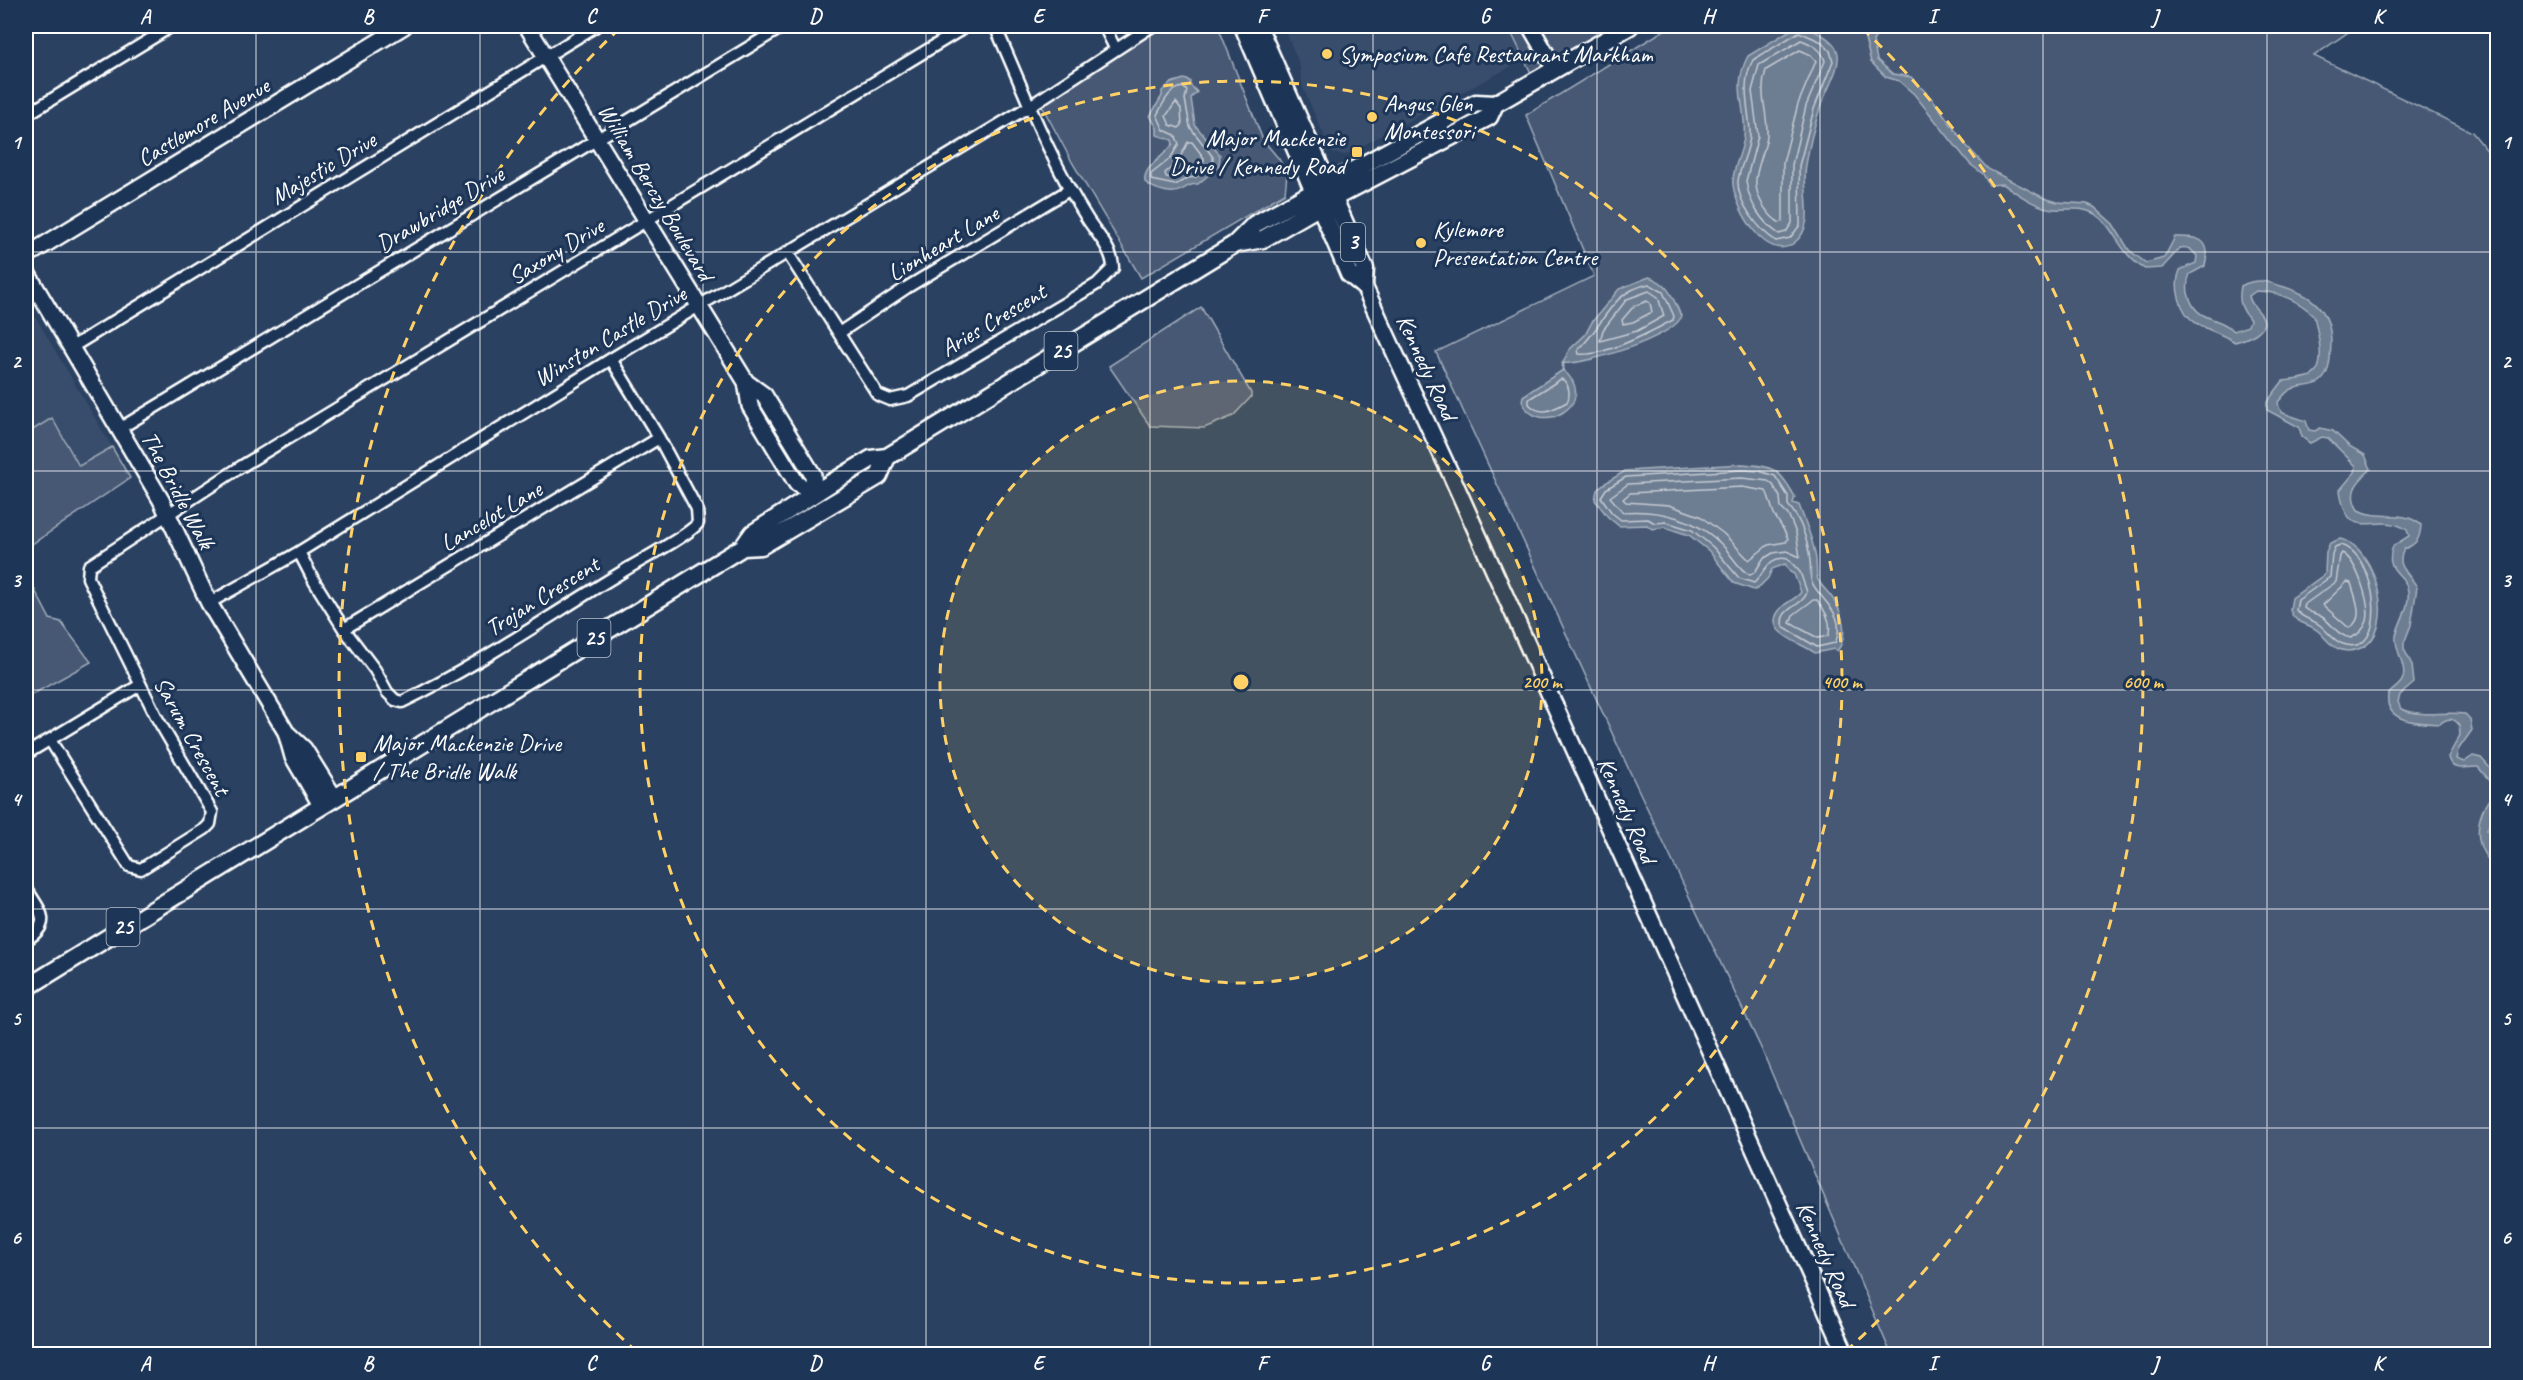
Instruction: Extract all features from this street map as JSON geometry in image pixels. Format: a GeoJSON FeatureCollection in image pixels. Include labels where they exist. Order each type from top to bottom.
{"type":"FeatureCollection","features":[{"type":"Feature","properties":{"kind":"main road","name":"Kennedy Road"},"geometry":{"type":"LineString","coordinates":[[1243,26],[1324,194]]}},
{"type":"Feature","properties":{"kind":"main road","name":"Kennedy Road"},"geometry":{"type":"LineString","coordinates":[[1258,26],[1324,194],[1349,274],[1364,286]]}},
{"type":"Feature","properties":{"kind":"main road","name":"25"},"geometry":{"type":"LineString","coordinates":[[26,988],[743,547],[753,533],[814,493],[871,459],[887,458],[1235,244],[1263,239],[1324,194],[1489,117],[1495,104],[1630,26]]}},
{"type":"Feature","properties":{"kind":"main road","name":"25"},"geometry":{"type":"LineString","coordinates":[[743,547],[761,546],[879,476],[887,458]]}},
{"type":"Feature","properties":{"kind":"street"},"geometry":{"type":"LineString","coordinates":[[26,115],[171,26]]}},
{"type":"Feature","properties":{"kind":"street","name":"Castlemore Avenue"},"geometry":{"type":"LineString","coordinates":[[26,256],[404,26]]}},
{"type":"Feature","properties":{"kind":"street","name":"William Berczy Boulevard"},"geometry":{"type":"LineString","coordinates":[[527,26],[746,382],[764,395],[813,475],[814,493]]}},
{"type":"Feature","properties":{"kind":"street","name":"Majestic Drive"},"geometry":{"type":"LineString","coordinates":[[72,347],[596,26]]}},
{"type":"Feature","properties":{"kind":"street","name":"Drawbridge Drive"},"geometry":{"type":"LineString","coordinates":[[119,429],[784,26]]}},
{"type":"Feature","properties":{"kind":"street","name":"Saxony Drive"},"geometry":{"type":"LineString","coordinates":[[168,513],[967,26]]}},
{"type":"Feature","properties":{"kind":"street","name":"Aries Crescent"},"geometry":{"type":"LineString","coordinates":[[787,252],[878,395],[890,400],[908,396],[1097,284],[1110,273],[1113,260],[1069,190],[995,26]]}},
{"type":"Feature","properties":{"kind":"street"},"geometry":{"type":"LineString","coordinates":[[1104,26],[1115,48]]}},
{"type":"Feature","properties":{"kind":"street","name":"Winston Castle Drive"},"geometry":{"type":"LineString","coordinates":[[209,603],[298,552],[611,359],[1030,106],[1115,48],[1152,26]]}},
{"type":"Feature","properties":{"kind":"street"},"geometry":{"type":"LineString","coordinates":[[1530,26],[1555,69]]}},
{"type":"Feature","properties":{"kind":"street","name":"Lionheart Lane"},"geometry":{"type":"LineString","coordinates":[[839,333],[906,288],[1069,190]]}},
{"type":"Feature","properties":{"kind":"street","name":"The Bridle Walk"},"geometry":{"type":"LineString","coordinates":[[26,271],[168,513],[209,603],[286,732],[294,757],[327,801]]}},
{"type":"Feature","properties":{"kind":"street","name":"Kennedy Road"},"geometry":{"type":"LineString","coordinates":[[1364,286],[1846,1354]]}},
{"type":"Feature","properties":{"kind":"street","name":"Trojan Crescent"},"geometry":{"type":"LineString","coordinates":[[298,552],[344,630],[387,692],[395,700],[402,702],[551,618],[615,575],[686,535],[698,523],[698,509],[659,438],[611,359]]}},
{"type":"Feature","properties":{"kind":"street","name":"Lancelot Lane"},"geometry":{"type":"LineString","coordinates":[[344,630],[659,438]]}},
{"type":"Feature","properties":{"kind":"street","name":"Sarum Crescent"},"geometry":{"type":"LineString","coordinates":[[50,740],[124,862],[135,868],[146,866],[210,824],[212,818],[208,805],[174,749],[140,685],[88,578],[87,571],[94,562],[168,513]]}},
{"type":"Feature","properties":{"kind":"street"},"geometry":{"type":"LineString","coordinates":[[26,754],[140,685]]}},
{"type":"Feature","properties":{"kind":"street"},"geometry":{"type":"LineString","coordinates":[[26,888],[40,912],[43,924],[41,930],[26,940]]}},
{"type":"Feature","properties":{"kind":"shaded area"},"geometry":{"type":"Polygon","coordinates":[[[1166,26],[1218,26],[1263,140],[1279,159],[1287,174],[1285,193],[1141,278],[1072,162],[1042,106],[1118,54],[1166,26]]]}},
{"type":"Feature","properties":{"kind":"shaded area"},"geometry":{"type":"Polygon","coordinates":[[[1283,26],[1519,26],[1525,59],[1345,155],[1332,153],[1303,88],[1299,63],[1283,26]]]}},
{"type":"Feature","properties":{"kind":"shaded area"},"geometry":{"type":"Polygon","coordinates":[[[1508,26],[1635,26],[1536,83],[1508,26]]]}},
{"type":"Feature","properties":{"kind":"shaded area"},"geometry":{"type":"Polygon","coordinates":[[[1671,26],[2357,26],[2314,56],[2472,132],[2498,164],[2497,1354],[1891,1354],[1761,1048],[1630,772],[1436,352],[1594,276],[1526,115],[1671,26]]]}},
{"type":"Feature","properties":{"kind":"shaded area"},"geometry":{"type":"Polygon","coordinates":[[[26,301],[112,447],[79,466],[52,418],[26,434],[26,301]]]}},
{"type":"Feature","properties":{"kind":"shaded area"},"geometry":{"type":"Polygon","coordinates":[[[1201,307],[1251,393],[1251,397],[1233,416],[1204,428],[1150,426],[1109,366],[1201,307]]]}},
{"type":"Feature","properties":{"kind":"shaded area"},"geometry":{"type":"Polygon","coordinates":[[[52,418],[79,466],[112,447],[130,478],[26,548],[26,434],[52,418]]]}},
{"type":"Feature","properties":{"kind":"shaded area"},"geometry":{"type":"Polygon","coordinates":[[[26,573],[50,619],[61,622],[91,662],[26,698],[26,573]]]}},
{"type":"Feature","properties":{"kind":"water"},"geometry":{"type":"Polygon","coordinates":[[[1866,26],[1889,26],[1882,27],[1873,41],[1877,60],[1893,74],[1911,77],[1935,102],[1965,144],[1988,169],[2044,198],[2094,207],[2113,224],[2129,250],[2146,263],[2164,258],[2175,237],[2195,238],[2203,242],[2207,254],[2205,266],[2190,274],[2187,285],[2191,303],[2201,314],[2234,331],[2248,326],[2250,320],[2240,301],[2241,286],[2261,281],[2302,294],[2311,299],[2324,313],[2328,322],[2331,344],[2327,372],[2317,384],[2288,391],[2278,402],[2279,408],[2283,413],[2306,421],[2309,430],[2315,431],[2320,428],[2333,431],[2349,446],[2365,455],[2371,469],[2355,488],[2353,498],[2358,510],[2374,515],[2406,517],[2421,525],[2417,540],[2404,549],[2401,560],[2404,569],[2417,587],[2411,625],[2404,643],[2404,649],[2412,665],[2414,683],[2400,695],[2398,702],[2401,709],[2409,712],[2465,714],[2470,719],[2472,730],[2458,750],[2456,759],[2464,762],[2473,756],[2481,758],[2497,776],[2497,804],[2487,830],[2497,848],[2497,868],[2483,851],[2478,831],[2483,811],[2495,792],[2491,782],[2478,767],[2453,766],[2448,757],[2460,735],[2459,725],[2450,719],[2440,724],[2405,720],[2397,716],[2388,704],[2388,695],[2401,683],[2404,673],[2396,636],[2408,597],[2406,584],[2393,567],[2391,555],[2393,546],[2409,536],[2407,530],[2386,523],[2357,523],[2349,518],[2340,490],[2355,472],[2356,466],[2328,438],[2322,437],[2310,443],[2302,437],[2299,427],[2267,410],[2267,402],[2283,381],[2308,377],[2316,372],[2319,365],[2320,348],[2314,316],[2288,298],[2256,291],[2249,296],[2264,321],[2256,334],[2235,342],[2196,323],[2190,319],[2182,306],[2177,284],[2180,270],[2196,263],[2197,256],[2193,252],[2188,248],[2180,248],[2162,268],[2145,269],[2129,256],[2108,226],[2095,214],[2080,209],[2047,208],[2027,200],[2003,184],[1989,185],[1983,174],[1970,164],[1914,94],[1899,81],[1886,77],[1871,62],[1864,35],[1866,26]]]}},
{"type":"Feature","properties":{"kind":"water"},"geometry":{"type":"Polygon","coordinates":[[[1803,27],[1821,34],[1832,42],[1837,51],[1838,60],[1820,108],[1806,165],[1807,217],[1805,227],[1801,236],[1794,243],[1783,248],[1773,246],[1754,231],[1735,195],[1733,179],[1744,136],[1740,87],[1743,67],[1748,56],[1792,29],[1803,27]]]}},
{"type":"Feature","properties":{"kind":"water"},"geometry":{"type":"Polygon","coordinates":[[[1184,79],[1190,81],[1190,85],[1197,92],[1191,98],[1195,125],[1220,155],[1219,166],[1198,184],[1167,192],[1145,182],[1150,167],[1173,144],[1172,140],[1157,135],[1157,128],[1150,116],[1162,96],[1162,91],[1171,83],[1184,79]]]}},
{"type":"Feature","properties":{"kind":"water"},"geometry":{"type":"Polygon","coordinates":[[[1649,277],[1666,287],[1673,297],[1681,316],[1676,324],[1647,340],[1608,355],[1563,363],[1569,350],[1585,335],[1592,322],[1619,289],[1649,277]]]}},
{"type":"Feature","properties":{"kind":"water"},"geometry":{"type":"Polygon","coordinates":[[[1563,370],[1573,383],[1575,395],[1571,405],[1552,417],[1540,417],[1529,412],[1522,401],[1523,396],[1563,370]]]}},
{"type":"Feature","properties":{"kind":"water"},"geometry":{"type":"Polygon","coordinates":[[[1742,464],[1762,466],[1775,471],[1785,480],[1795,497],[1793,503],[1799,505],[1812,541],[1818,580],[1833,599],[1842,618],[1843,639],[1837,651],[1834,649],[1815,653],[1778,629],[1775,623],[1776,615],[1783,606],[1801,592],[1794,574],[1785,564],[1772,569],[1768,578],[1754,590],[1734,583],[1709,551],[1689,535],[1664,527],[1652,529],[1647,525],[1619,526],[1608,517],[1595,500],[1597,490],[1602,485],[1625,471],[1742,464]]]}},
{"type":"Feature","properties":{"kind":"water"},"geometry":{"type":"Polygon","coordinates":[[[2340,539],[2353,544],[2372,571],[2378,589],[2380,607],[2379,624],[2372,639],[2361,648],[2350,651],[2332,645],[2314,628],[2298,621],[2290,610],[2292,598],[2325,574],[2326,552],[2330,543],[2340,539]]]}},
{"type":"Feature","properties":{"kind":"waterway"},"geometry":{"type":"LineString","coordinates":[[1563,363],[1563,370]]}},
{"type":"Feature","properties":{"kind":"place","name":"Symposium Cafe Restaurant Markham"},"geometry":{"type":"Point","coordinates":[1327,54]}},
{"type":"Feature","properties":{"kind":"place","name":"Angus Glen Montessori"},"geometry":{"type":"Point","coordinates":[1372,117]}},
{"type":"Feature","properties":{"kind":"place","name":"Major Mackenzie Drive / Kennedy Road"},"geometry":{"type":"Point","coordinates":[1357,152]}},
{"type":"Feature","properties":{"kind":"place","name":"Kylemore Presentation Centre"},"geometry":{"type":"Point","coordinates":[1421,243]}},
{"type":"Feature","properties":{"kind":"place","name":"Major Mackenzie Drive / The Bridle Walk"},"geometry":{"type":"Point","coordinates":[361,757]}}]}
